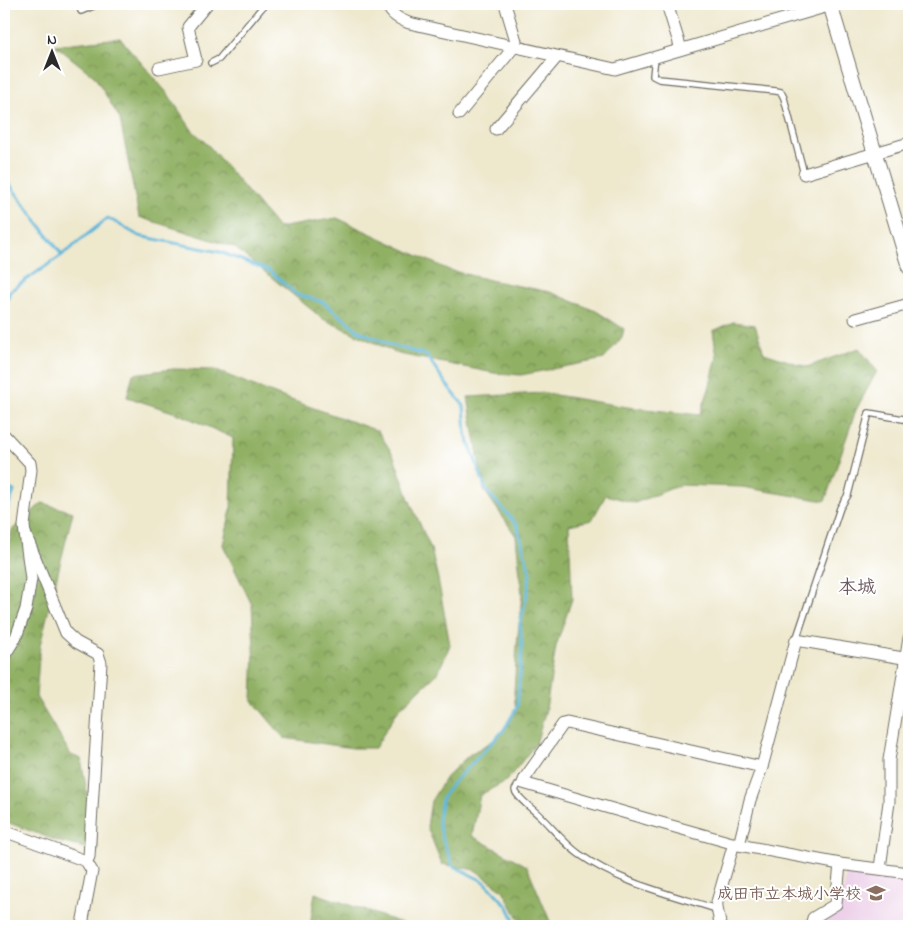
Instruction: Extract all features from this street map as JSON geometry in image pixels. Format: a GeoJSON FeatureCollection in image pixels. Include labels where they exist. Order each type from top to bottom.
{"type":"FeatureCollection","features":[{"type":"Feature","properties":{"kind":"street"},"geometry":{"type":"LineString","coordinates":[[159,68],[196,60],[188,27],[206,4]]}},
{"type":"Feature","properties":{"kind":"street"},"geometry":{"type":"LineString","coordinates":[[387,4],[396,17],[410,23],[615,69],[832,4],[874,153],[909,267]]}},
{"type":"Feature","properties":{"kind":"street"},"geometry":{"type":"LineString","coordinates":[[458,114],[514,47],[516,41],[505,4]]}},
{"type":"Feature","properties":{"kind":"street"},"geometry":{"type":"LineString","coordinates":[[667,4],[681,50]]}},
{"type":"Feature","properties":{"kind":"street"},"geometry":{"type":"LineString","coordinates":[[496,129],[557,57]]}},
{"type":"Feature","properties":{"kind":"street"},"geometry":{"type":"LineString","coordinates":[[804,174],[909,143]]}},
{"type":"Feature","properties":{"kind":"street"},"geometry":{"type":"LineString","coordinates":[[855,319],[909,304]]}},
{"type":"Feature","properties":{"kind":"street"},"geometry":{"type":"LineString","coordinates":[[4,435],[30,463],[31,470],[24,526],[31,579],[26,609],[16,637],[4,656]]}},
{"type":"Feature","properties":{"kind":"street"},"geometry":{"type":"LineString","coordinates":[[25,533],[66,633],[76,642],[98,654],[101,663],[89,857],[86,861]]}},
{"type":"Feature","properties":{"kind":"street"},"geometry":{"type":"LineString","coordinates":[[880,868],[889,802],[889,760],[909,638]]}},
{"type":"Feature","properties":{"kind":"street"},"geometry":{"type":"LineString","coordinates":[[720,926],[719,915],[716,909],[717,902],[762,767],[796,640],[907,658]]}},
{"type":"Feature","properties":{"kind":"street"},"geometry":{"type":"LineString","coordinates":[[762,767],[567,723],[563,724],[523,783],[647,820],[737,844],[840,864],[909,873]]}},
{"type":"Feature","properties":{"kind":"street"},"geometry":{"type":"LineString","coordinates":[[4,831],[86,861],[92,871],[83,919],[84,926]]}},
{"type":"Feature","properties":{"kind":"street"},"geometry":{"type":"LineString","coordinates":[[811,926],[813,918],[836,904],[840,864]]}},
{"type":"Feature","properties":{"kind":"lane"},"geometry":{"type":"LineString","coordinates":[[82,11],[98,4]]}},
{"type":"Feature","properties":{"kind":"lane"},"geometry":{"type":"LineString","coordinates":[[212,63],[219,59],[265,4]]}},
{"type":"Feature","properties":{"kind":"lane"},"geometry":{"type":"LineString","coordinates":[[655,57],[653,76],[659,79],[781,92],[804,174]]}},
{"type":"Feature","properties":{"kind":"lane"},"geometry":{"type":"LineString","coordinates":[[796,640],[840,508],[848,495],[869,413],[909,420]]}},
{"type":"Feature","properties":{"kind":"lane"},"geometry":{"type":"LineString","coordinates":[[523,783],[514,790],[516,795],[529,805],[578,853],[610,873],[629,881],[716,909]]}},
{"type":"Feature","properties":{"kind":"shaded area","name":"成田市立本城小学校"},"geometry":{"type":"Polygon","coordinates":[[[847,868],[909,879],[909,926],[816,926],[817,923],[841,907],[847,868]]]}},
{"type":"Feature","properties":{"kind":"green space"},"geometry":{"type":"Polygon","coordinates":[[[120,38],[168,94],[192,130],[209,146],[278,228],[337,218],[449,270],[550,292],[596,311],[624,329],[622,337],[604,359],[521,375],[494,373],[399,354],[323,319],[234,247],[139,217],[120,119],[95,77],[55,45],[120,38]]]}},
{"type":"Feature","properties":{"kind":"green space"},"geometry":{"type":"Polygon","coordinates":[[[733,322],[755,325],[764,353],[807,367],[859,348],[877,371],[856,410],[825,501],[742,487],[680,485],[635,503],[606,495],[592,520],[569,525],[572,599],[556,646],[546,709],[536,744],[506,781],[480,795],[472,836],[527,866],[552,926],[522,926],[503,890],[475,870],[442,864],[427,827],[431,801],[446,777],[470,754],[496,739],[516,711],[514,692],[522,594],[516,536],[484,490],[468,397],[543,393],[627,407],[700,415],[717,357],[713,331],[733,322]]]}},
{"type":"Feature","properties":{"kind":"green space"},"geometry":{"type":"Polygon","coordinates":[[[173,369],[214,370],[378,431],[394,456],[409,499],[431,549],[450,645],[438,673],[398,710],[375,748],[353,748],[284,738],[252,700],[254,650],[252,605],[223,545],[231,510],[233,438],[182,415],[127,397],[133,374],[173,369]]]}},
{"type":"Feature","properties":{"kind":"green space"},"geometry":{"type":"Polygon","coordinates":[[[42,503],[73,512],[40,645],[36,697],[71,755],[81,759],[98,851],[60,842],[4,821],[4,572],[12,530],[42,503]]]}},
{"type":"Feature","properties":{"kind":"green space"},"geometry":{"type":"Polygon","coordinates":[[[315,893],[410,926],[310,926],[315,893]]]}},
{"type":"Feature","properties":{"kind":"waterway"},"geometry":{"type":"LineString","coordinates":[[4,177],[62,255]]}},
{"type":"Feature","properties":{"kind":"waterway"},"geometry":{"type":"LineString","coordinates":[[4,311],[10,291],[62,255],[108,218],[139,236],[220,252],[270,271],[296,294],[323,302],[359,331],[394,346],[426,355],[464,406],[466,434],[486,490],[517,525],[530,573],[520,624],[522,647],[517,707],[504,730],[452,784],[442,798],[438,820],[442,838],[453,866],[485,882],[508,907],[517,926]]}},
{"type":"Feature","properties":{"kind":"waterway"},"geometry":{"type":"LineString","coordinates":[[4,486],[14,491],[4,518]]}},
{"type":"Feature","properties":{"kind":"waterway"},"geometry":{"type":"LineString","coordinates":[[4,527],[7,551],[4,560]]}},
{"type":"Feature","properties":{"kind":"place","name":"成田市立本城小学校"},"geometry":{"type":"Point","coordinates":[876,893]}},
{"type":"Feature","properties":{"kind":"district","name":"本城"},"geometry":{"type":"Point","coordinates":[857,586]}}]}
